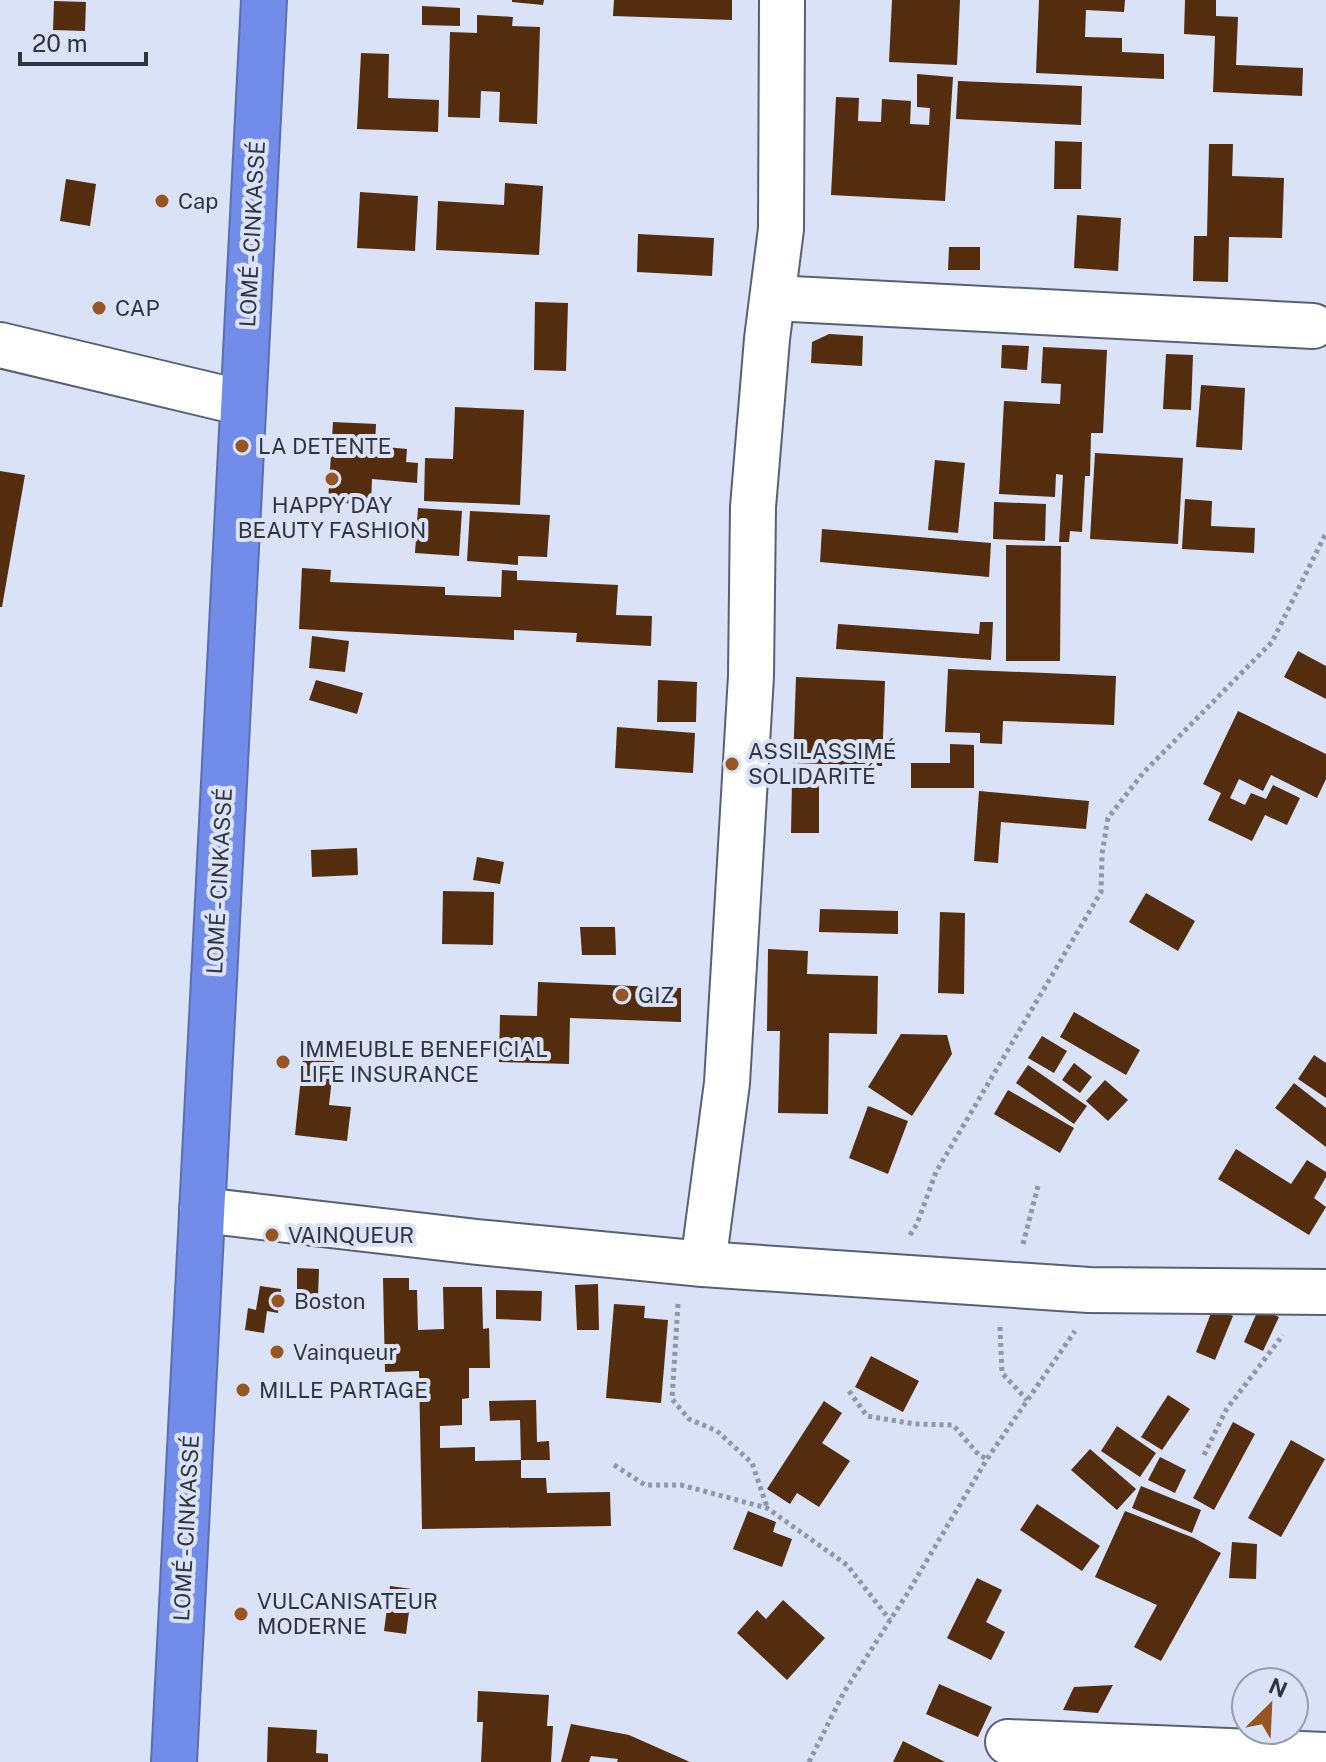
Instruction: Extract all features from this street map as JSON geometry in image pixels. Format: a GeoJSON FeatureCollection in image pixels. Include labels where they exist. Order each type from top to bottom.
{"type":"FeatureCollection","features":[{"type":"Feature","properties":{"kind":"highway","name":"LOMÉ - CINKASSÉ"},"geometry":{"type":"LineString","coordinates":[[174,1762],[264,0]]}},
{"type":"Feature","properties":{"kind":"street"},"geometry":{"type":"LineString","coordinates":[[693,1263],[727,1083],[751,676],[753,507],[767,339],[781,229],[782,0]]}},
{"type":"Feature","properties":{"kind":"street"},"geometry":{"type":"LineString","coordinates":[[773,298],[1313,326]]}},
{"type":"Feature","properties":{"kind":"street"},"geometry":{"type":"LineString","coordinates":[[0,345],[243,403]]}},
{"type":"Feature","properties":{"kind":"street"},"geometry":{"type":"LineString","coordinates":[[202,1210],[448,1239],[693,1263],[1105,1290],[1316,1292]]}},
{"type":"Feature","properties":{"kind":"street"},"geometry":{"type":"LineString","coordinates":[[1008,1742],[1326,1755]]}},
{"type":"Feature","properties":{"kind":"path"},"geometry":{"type":"LineString","coordinates":[[883,1276],[917,1224],[936,1172],[1101,892],[1102,854],[1108,818],[1143,773],[1272,642],[1326,533]]}},
{"type":"Feature","properties":{"kind":"path"},"geometry":{"type":"LineString","coordinates":[[693,1263],[676,1316],[672,1399],[689,1419],[717,1431],[752,1463],[767,1508]]}},
{"type":"Feature","properties":{"kind":"path"},"geometry":{"type":"LineString","coordinates":[[809,1762],[844,1692],[987,1459],[1105,1290]]}},
{"type":"Feature","properties":{"kind":"path"},"geometry":{"type":"LineString","coordinates":[[1204,1455],[1226,1410],[1316,1292]]}},
{"type":"Feature","properties":{"kind":"path"},"geometry":{"type":"LineString","coordinates":[[849,1391],[867,1416],[915,1424],[953,1425],[979,1455],[987,1459]]}},
{"type":"Feature","properties":{"kind":"path"},"geometry":{"type":"LineString","coordinates":[[614,1465],[645,1485],[681,1485],[767,1508],[847,1565],[890,1620]]}},
{"type":"Feature","properties":{"kind":"building"},"geometry":{"type":"Polygon","coordinates":[[[512,0],[544,0],[543,5],[512,0]]]}},
{"type":"Feature","properties":{"kind":"building"},"geometry":{"type":"Polygon","coordinates":[[[614,0],[732,0],[732,20],[613,16],[614,0]]]}},
{"type":"Feature","properties":{"kind":"building"},"geometry":{"type":"Polygon","coordinates":[[[892,0],[960,0],[957,65],[889,62],[892,0]]]}},
{"type":"Feature","properties":{"kind":"building"},"geometry":{"type":"Polygon","coordinates":[[[1039,0],[1125,0],[1124,12],[1086,10],[1085,37],[1122,38],[1122,52],[1164,54],[1164,79],[1036,73],[1039,0]]]}},
{"type":"Feature","properties":{"kind":"building"},"geometry":{"type":"Polygon","coordinates":[[[1185,0],[1216,0],[1216,16],[1238,17],[1236,65],[1303,68],[1302,96],[1213,92],[1215,36],[1184,34],[1185,0]]]}},
{"type":"Feature","properties":{"kind":"building"},"geometry":{"type":"Polygon","coordinates":[[[54,1],[86,2],[85,31],[53,30],[54,1]]]}},
{"type":"Feature","properties":{"kind":"building"},"geometry":{"type":"Polygon","coordinates":[[[422,6],[460,8],[460,26],[422,25],[422,6]]]}},
{"type":"Feature","properties":{"kind":"building"},"geometry":{"type":"Polygon","coordinates":[[[477,15],[513,17],[512,26],[540,27],[537,124],[499,122],[500,92],[481,91],[480,118],[448,117],[450,32],[477,33],[477,15]]]}},
{"type":"Feature","properties":{"kind":"building"},"geometry":{"type":"Polygon","coordinates":[[[361,53],[389,54],[388,98],[439,100],[438,132],[357,129],[361,53]]]}},
{"type":"Feature","properties":{"kind":"building"},"geometry":{"type":"Polygon","coordinates":[[[917,74],[953,77],[945,201],[831,195],[836,97],[859,98],[858,121],[881,122],[882,99],[911,101],[910,124],[929,125],[930,108],[917,107],[917,74]]]}},
{"type":"Feature","properties":{"kind":"building"},"geometry":{"type":"Polygon","coordinates":[[[958,81],[1082,86],[1081,125],[956,119],[958,81]]]}},
{"type":"Feature","properties":{"kind":"building"},"geometry":{"type":"Polygon","coordinates":[[[1055,141],[1082,142],[1081,189],[1054,189],[1055,141]]]}},
{"type":"Feature","properties":{"kind":"building"},"geometry":{"type":"Polygon","coordinates":[[[1209,144],[1233,144],[1232,176],[1284,178],[1282,238],[1229,237],[1228,282],[1193,281],[1194,236],[1207,236],[1209,144]]]}},
{"type":"Feature","properties":{"kind":"building"},"geometry":{"type":"Polygon","coordinates":[[[66,179],[96,184],[90,226],[60,221],[66,179]]]}},
{"type":"Feature","properties":{"kind":"building"},"geometry":{"type":"Polygon","coordinates":[[[505,183],[543,186],[539,255],[436,250],[438,201],[504,205],[505,183]]]}},
{"type":"Feature","properties":{"kind":"building"},"geometry":{"type":"Polygon","coordinates":[[[360,192],[418,196],[415,251],[357,248],[360,192]]]}},
{"type":"Feature","properties":{"kind":"building"},"geometry":{"type":"Polygon","coordinates":[[[1077,215],[1121,218],[1118,271],[1074,268],[1077,215]]]}},
{"type":"Feature","properties":{"kind":"building"},"geometry":{"type":"Polygon","coordinates":[[[638,234],[714,238],[712,276],[637,272],[638,234]]]}},
{"type":"Feature","properties":{"kind":"building"},"geometry":{"type":"Polygon","coordinates":[[[949,247],[980,247],[980,270],[948,270],[949,247]]]}},
{"type":"Feature","properties":{"kind":"building"},"geometry":{"type":"Polygon","coordinates":[[[535,302],[568,303],[566,371],[534,370],[535,302]]]}},
{"type":"Feature","properties":{"kind":"building"},"geometry":{"type":"Polygon","coordinates":[[[829,334],[863,336],[862,366],[811,363],[812,342],[829,334]]]}},
{"type":"Feature","properties":{"kind":"building"},"geometry":{"type":"Polygon","coordinates":[[[1002,345],[1029,346],[1027,370],[1001,368],[1002,345]]]}},
{"type":"Feature","properties":{"kind":"building"},"geometry":{"type":"Polygon","coordinates":[[[1043,347],[1107,350],[1103,433],[1091,433],[1090,476],[1085,476],[1082,532],[1070,531],[1069,542],[1059,542],[1063,475],[1056,474],[1055,497],[999,494],[1004,401],[1060,404],[1061,384],[1041,383],[1043,347]]]}},
{"type":"Feature","properties":{"kind":"building"},"geometry":{"type":"Polygon","coordinates":[[[1166,354],[1193,355],[1191,410],[1163,409],[1166,354]]]}},
{"type":"Feature","properties":{"kind":"building"},"geometry":{"type":"Polygon","coordinates":[[[1201,385],[1245,388],[1242,450],[1196,447],[1201,385]]]}},
{"type":"Feature","properties":{"kind":"building"},"geometry":{"type":"Polygon","coordinates":[[[455,407],[524,410],[520,505],[424,501],[425,458],[453,459],[455,407]]]}},
{"type":"Feature","properties":{"kind":"building"},"geometry":{"type":"Polygon","coordinates":[[[333,422],[376,424],[375,446],[407,449],[406,462],[418,463],[417,483],[372,479],[371,505],[328,502],[333,422]]]}},
{"type":"Feature","properties":{"kind":"building"},"geometry":{"type":"Polygon","coordinates":[[[1095,453],[1183,458],[1178,544],[1090,539],[1095,453]]]}},
{"type":"Feature","properties":{"kind":"building"},"geometry":{"type":"Polygon","coordinates":[[[935,460],[965,463],[958,533],[928,530],[935,460]]]}},
{"type":"Feature","properties":{"kind":"building"},"geometry":{"type":"Polygon","coordinates":[[[0,471],[25,475],[2,607],[0,607],[0,471]]]}},
{"type":"Feature","properties":{"kind":"building"},"geometry":{"type":"Polygon","coordinates":[[[1185,499],[1212,501],[1211,526],[1255,528],[1254,553],[1182,549],[1185,499]]]}},
{"type":"Feature","properties":{"kind":"building"},"geometry":{"type":"Polygon","coordinates":[[[994,502],[1046,504],[1045,541],[993,539],[994,502]]]}},
{"type":"Feature","properties":{"kind":"building"},"geometry":{"type":"Polygon","coordinates":[[[418,508],[462,511],[459,556],[415,553],[418,508]]]}},
{"type":"Feature","properties":{"kind":"building"},"geometry":{"type":"Polygon","coordinates":[[[470,511],[550,515],[547,557],[518,556],[518,565],[467,561],[470,511]]]}},
{"type":"Feature","properties":{"kind":"building"},"geometry":{"type":"Polygon","coordinates":[[[822,529],[991,543],[989,577],[820,562],[822,529]]]}},
{"type":"Feature","properties":{"kind":"building"},"geometry":{"type":"Polygon","coordinates":[[[1006,545],[1061,546],[1060,661],[1006,661],[1006,545]]]}},
{"type":"Feature","properties":{"kind":"building"},"geometry":{"type":"Polygon","coordinates":[[[302,568],[331,570],[330,582],[445,587],[445,595],[501,597],[502,570],[517,571],[517,580],[618,585],[616,615],[652,616],[651,646],[576,642],[577,633],[514,630],[514,640],[299,629],[302,568]]]}},
{"type":"Feature","properties":{"kind":"building"},"geometry":{"type":"Polygon","coordinates":[[[980,622],[993,622],[991,660],[836,649],[838,624],[979,634],[980,622]]]}},
{"type":"Feature","properties":{"kind":"building"},"geometry":{"type":"Polygon","coordinates":[[[312,636],[349,641],[345,672],[309,668],[312,636]]]}},
{"type":"Feature","properties":{"kind":"building"},"geometry":{"type":"Polygon","coordinates":[[[1298,651],[1326,666],[1326,699],[1284,677],[1298,651]]]}},
{"type":"Feature","properties":{"kind":"building"},"geometry":{"type":"Polygon","coordinates":[[[948,669],[1116,676],[1114,725],[1003,721],[1002,744],[980,743],[980,733],[945,732],[948,669]]]}},
{"type":"Feature","properties":{"kind":"building"},"geometry":{"type":"Polygon","coordinates":[[[796,677],[885,681],[882,766],[793,763],[796,677]]]}},
{"type":"Feature","properties":{"kind":"building"},"geometry":{"type":"Polygon","coordinates":[[[316,680],[363,693],[357,714],[309,700],[316,680]]]}},
{"type":"Feature","properties":{"kind":"building"},"geometry":{"type":"Polygon","coordinates":[[[658,680],[697,682],[696,722],[657,722],[658,680]]]}},
{"type":"Feature","properties":{"kind":"building"},"geometry":{"type":"Polygon","coordinates":[[[1238,711],[1326,754],[1326,779],[1317,798],[1271,775],[1263,791],[1239,779],[1230,798],[1245,805],[1251,793],[1266,799],[1273,785],[1300,798],[1287,825],[1265,815],[1252,841],[1208,820],[1221,793],[1203,784],[1238,711]]]}},
{"type":"Feature","properties":{"kind":"building"},"geometry":{"type":"Polygon","coordinates":[[[617,727],[695,733],[693,773],[615,768],[617,727]]]}},
{"type":"Feature","properties":{"kind":"building"},"geometry":{"type":"Polygon","coordinates":[[[950,744],[974,745],[974,788],[911,788],[911,763],[950,763],[950,744]]]}},
{"type":"Feature","properties":{"kind":"building"},"geometry":{"type":"Polygon","coordinates":[[[792,782],[819,782],[819,833],[791,833],[792,782]]]}},
{"type":"Feature","properties":{"kind":"building"},"geometry":{"type":"Polygon","coordinates":[[[979,791],[1089,801],[1086,829],[1001,822],[998,863],[974,861],[979,791]]]}},
{"type":"Feature","properties":{"kind":"building"},"geometry":{"type":"Polygon","coordinates":[[[357,848],[358,875],[312,877],[311,850],[357,848]]]}},
{"type":"Feature","properties":{"kind":"building"},"geometry":{"type":"Polygon","coordinates":[[[477,857],[504,862],[500,884],[473,880],[477,857]]]}},
{"type":"Feature","properties":{"kind":"building"},"geometry":{"type":"Polygon","coordinates":[[[443,891],[494,892],[493,945],[442,944],[443,891]]]}},
{"type":"Feature","properties":{"kind":"building"},"geometry":{"type":"Polygon","coordinates":[[[1146,893],[1195,921],[1178,951],[1129,922],[1146,893]]]}},
{"type":"Feature","properties":{"kind":"building"},"geometry":{"type":"Polygon","coordinates":[[[820,909],[898,911],[898,934],[819,932],[820,909]]]}},
{"type":"Feature","properties":{"kind":"building"},"geometry":{"type":"Polygon","coordinates":[[[940,912],[965,913],[964,994],[938,993],[940,912]]]}},
{"type":"Feature","properties":{"kind":"building"},"geometry":{"type":"Polygon","coordinates":[[[580,927],[615,927],[616,955],[582,955],[580,927]]]}},
{"type":"Feature","properties":{"kind":"building"},"geometry":{"type":"Polygon","coordinates":[[[768,949],[808,951],[807,974],[878,976],[877,1034],[829,1033],[828,1114],[778,1113],[780,1031],[767,1031],[768,949]]]}},
{"type":"Feature","properties":{"kind":"building"},"geometry":{"type":"Polygon","coordinates":[[[538,982],[681,988],[681,1022],[570,1018],[569,1064],[499,1062],[500,1015],[537,1016],[538,982]]]}},
{"type":"Feature","properties":{"kind":"building"},"geometry":{"type":"Polygon","coordinates":[[[1074,1012],[1140,1050],[1126,1075],[1060,1037],[1074,1012]]]}},
{"type":"Feature","properties":{"kind":"building"},"geometry":{"type":"Polygon","coordinates":[[[901,1034],[947,1035],[952,1054],[912,1116],[868,1087],[901,1034]]]}},
{"type":"Feature","properties":{"kind":"building"},"geometry":{"type":"Polygon","coordinates":[[[1042,1036],[1067,1051],[1054,1073],[1028,1058],[1042,1036]]]}},
{"type":"Feature","properties":{"kind":"building"},"geometry":{"type":"Polygon","coordinates":[[[1314,1055],[1326,1063],[1326,1098],[1298,1079],[1314,1055]]]}},
{"type":"Feature","properties":{"kind":"building"},"geometry":{"type":"Polygon","coordinates":[[[303,1058],[334,1061],[329,1105],[351,1107],[347,1141],[295,1135],[303,1058]]]}},
{"type":"Feature","properties":{"kind":"building"},"geometry":{"type":"Polygon","coordinates":[[[1074,1063],[1092,1077],[1080,1093],[1062,1080],[1074,1063]]]}},
{"type":"Feature","properties":{"kind":"building"},"geometry":{"type":"Polygon","coordinates":[[[1028,1065],[1087,1106],[1074,1124],[1016,1083],[1028,1065]]]}},
{"type":"Feature","properties":{"kind":"building"},"geometry":{"type":"Polygon","coordinates":[[[1105,1080],[1128,1100],[1108,1121],[1086,1101],[1105,1080]]]}},
{"type":"Feature","properties":{"kind":"building"},"geometry":{"type":"Polygon","coordinates":[[[1294,1083],[1326,1108],[1326,1147],[1275,1108],[1294,1083]]]}},
{"type":"Feature","properties":{"kind":"building"},"geometry":{"type":"Polygon","coordinates":[[[1008,1090],[1074,1128],[1060,1153],[994,1114],[1008,1090]]]}},
{"type":"Feature","properties":{"kind":"building"},"geometry":{"type":"Polygon","coordinates":[[[868,1106],[908,1121],[888,1174],[849,1158],[868,1106]]]}},
{"type":"Feature","properties":{"kind":"building"},"geometry":{"type":"Polygon","coordinates":[[[1236,1149],[1291,1184],[1307,1160],[1326,1172],[1314,1198],[1326,1207],[1309,1235],[1218,1179],[1236,1149]]]}},
{"type":"Feature","properties":{"kind":"building"},"geometry":{"type":"Polygon","coordinates":[[[297,1268],[319,1269],[318,1297],[297,1297],[297,1268]]]}},
{"type":"Feature","properties":{"kind":"building"},"geometry":{"type":"Polygon","coordinates":[[[383,1278],[409,1278],[409,1290],[417,1290],[418,1330],[444,1329],[443,1287],[482,1287],[483,1329],[489,1328],[490,1368],[469,1368],[469,1398],[462,1399],[462,1425],[440,1426],[440,1448],[475,1447],[475,1461],[521,1460],[521,1478],[546,1478],[547,1493],[610,1492],[611,1526],[422,1529],[419,1371],[385,1372],[383,1278]]]}},
{"type":"Feature","properties":{"kind":"building"},"geometry":{"type":"Polygon","coordinates":[[[598,1284],[599,1330],[577,1330],[575,1285],[598,1284]]]}},
{"type":"Feature","properties":{"kind":"building"},"geometry":{"type":"Polygon","coordinates":[[[260,1286],[281,1289],[278,1313],[267,1311],[264,1333],[245,1330],[248,1308],[256,1310],[260,1286]]]}},
{"type":"Feature","properties":{"kind":"building"},"geometry":{"type":"Polygon","coordinates":[[[496,1290],[542,1291],[541,1321],[496,1319],[496,1290]]]}},
{"type":"Feature","properties":{"kind":"building"},"geometry":{"type":"Polygon","coordinates":[[[614,1304],[645,1306],[644,1318],[668,1320],[661,1403],[606,1398],[614,1304]]]}},
{"type":"Feature","properties":{"kind":"building"},"geometry":{"type":"Polygon","coordinates":[[[1213,1308],[1233,1316],[1215,1360],[1196,1352],[1213,1308]]]}},
{"type":"Feature","properties":{"kind":"building"},"geometry":{"type":"Polygon","coordinates":[[[1259,1308],[1279,1317],[1263,1351],[1244,1342],[1259,1308]]]}},
{"type":"Feature","properties":{"kind":"building"},"geometry":{"type":"Polygon","coordinates":[[[871,1356],[919,1381],[903,1412],[855,1387],[871,1356]]]}},
{"type":"Feature","properties":{"kind":"building"},"geometry":{"type":"Polygon","coordinates":[[[1168,1395],[1190,1409],[1162,1450],[1141,1437],[1168,1395]]]}},
{"type":"Feature","properties":{"kind":"building"},"geometry":{"type":"Polygon","coordinates":[[[536,1400],[537,1442],[549,1441],[550,1460],[521,1460],[520,1420],[490,1421],[489,1401],[536,1400]]]}},
{"type":"Feature","properties":{"kind":"building"},"geometry":{"type":"Polygon","coordinates":[[[824,1401],[842,1413],[822,1443],[850,1461],[819,1507],[797,1493],[790,1504],[767,1489],[824,1401]]]}},
{"type":"Feature","properties":{"kind":"building"},"geometry":{"type":"Polygon","coordinates":[[[1233,1422],[1255,1434],[1214,1510],[1193,1498],[1233,1422]]]}},
{"type":"Feature","properties":{"kind":"building"},"geometry":{"type":"Polygon","coordinates":[[[1117,1426],[1156,1453],[1140,1477],[1101,1451],[1117,1426]]]}},
{"type":"Feature","properties":{"kind":"building"},"geometry":{"type":"Polygon","coordinates":[[[1291,1440],[1325,1459],[1281,1537],[1248,1518],[1291,1440]]]}},
{"type":"Feature","properties":{"kind":"building"},"geometry":{"type":"Polygon","coordinates":[[[1090,1449],[1136,1489],[1117,1510],[1071,1470],[1090,1449]]]}},
{"type":"Feature","properties":{"kind":"building"},"geometry":{"type":"Polygon","coordinates":[[[1160,1457],[1186,1470],[1175,1493],[1148,1480],[1160,1457]]]}},
{"type":"Feature","properties":{"kind":"building"},"geometry":{"type":"Polygon","coordinates":[[[1141,1486],[1201,1510],[1192,1533],[1132,1508],[1141,1486]]]}},
{"type":"Feature","properties":{"kind":"building"},"geometry":{"type":"Polygon","coordinates":[[[1037,1504],[1100,1546],[1082,1571],[1020,1530],[1037,1504]]]}},
{"type":"Feature","properties":{"kind":"building"},"geometry":{"type":"Polygon","coordinates":[[[748,1511],[776,1522],[773,1532],[792,1539],[782,1567],[733,1549],[748,1511]]]}},
{"type":"Feature","properties":{"kind":"building"},"geometry":{"type":"Polygon","coordinates":[[[1125,1511],[1194,1538],[1221,1553],[1161,1661],[1134,1647],[1157,1605],[1095,1577],[1125,1511]]]}},
{"type":"Feature","properties":{"kind":"building"},"geometry":{"type":"Polygon","coordinates":[[[1232,1542],[1257,1544],[1256,1579],[1229,1578],[1232,1542]]]}},
{"type":"Feature","properties":{"kind":"building"},"geometry":{"type":"Polygon","coordinates":[[[977,1578],[1002,1590],[986,1622],[1005,1632],[991,1660],[947,1638],[977,1578]]]}},
{"type":"Feature","properties":{"kind":"building"},"geometry":{"type":"Polygon","coordinates":[[[390,1586],[412,1589],[406,1634],[384,1631],[390,1586]]]}},
{"type":"Feature","properties":{"kind":"building"},"geometry":{"type":"Polygon","coordinates":[[[783,1600],[825,1638],[787,1680],[737,1633],[757,1610],[766,1619],[783,1600]]]}},
{"type":"Feature","properties":{"kind":"building"},"geometry":{"type":"Polygon","coordinates":[[[939,1684],[992,1707],[978,1737],[926,1714],[939,1684]]]}},
{"type":"Feature","properties":{"kind":"building"},"geometry":{"type":"Polygon","coordinates":[[[1113,1685],[1098,1713],[1063,1710],[1074,1687],[1113,1685]]]}},
{"type":"Feature","properties":{"kind":"building"},"geometry":{"type":"Polygon","coordinates":[[[478,1691],[549,1695],[547,1726],[553,1726],[551,1762],[481,1762],[483,1722],[477,1722],[478,1691]]]}},
{"type":"Feature","properties":{"kind":"building"},"geometry":{"type":"Polygon","coordinates":[[[571,1724],[629,1735],[690,1762],[617,1762],[618,1759],[591,1756],[589,1762],[561,1762],[571,1724]]]}},
{"type":"Feature","properties":{"kind":"building"},"geometry":{"type":"Polygon","coordinates":[[[268,1727],[317,1730],[316,1753],[328,1754],[328,1762],[267,1762],[268,1727]]]}},
{"type":"Feature","properties":{"kind":"building"},"geometry":{"type":"Polygon","coordinates":[[[903,1741],[945,1762],[893,1762],[903,1741]]]}},
{"type":"Feature","properties":{"kind":"place","name":"Cap"},"geometry":{"type":"Point","coordinates":[162,201]}},
{"type":"Feature","properties":{"kind":"place","name":"CAP"},"geometry":{"type":"Point","coordinates":[99,308]}},
{"type":"Feature","properties":{"kind":"place","name":"LA DETENTE"},"geometry":{"type":"Point","coordinates":[242,446]}},
{"type":"Feature","properties":{"kind":"place","name":"HAPPY DAY BEAUTY FASHION"},"geometry":{"type":"Point","coordinates":[332,479]}},
{"type":"Feature","properties":{"kind":"place","name":"ASSILASSIMÉ SOLIDARITÉ"},"geometry":{"type":"Point","coordinates":[732,764]}},
{"type":"Feature","properties":{"kind":"place","name":"GIZ"},"geometry":{"type":"Point","coordinates":[622,995]}},
{"type":"Feature","properties":{"kind":"place","name":"IMMEUBLE BENEFICIAL LIFE INSURANCE"},"geometry":{"type":"Point","coordinates":[283,1062]}},
{"type":"Feature","properties":{"kind":"place","name":"VAINQUEUR"},"geometry":{"type":"Point","coordinates":[272,1235]}},
{"type":"Feature","properties":{"kind":"place","name":"Boston"},"geometry":{"type":"Point","coordinates":[278,1301]}},
{"type":"Feature","properties":{"kind":"place","name":"Vainqueur"},"geometry":{"type":"Point","coordinates":[277,1352]}},
{"type":"Feature","properties":{"kind":"place","name":"MILLE PARTAGE"},"geometry":{"type":"Point","coordinates":[243,1390]}},
{"type":"Feature","properties":{"kind":"place","name":"VULCANISATEUR MODERNE"},"geometry":{"type":"Point","coordinates":[241,1614]}}]}
